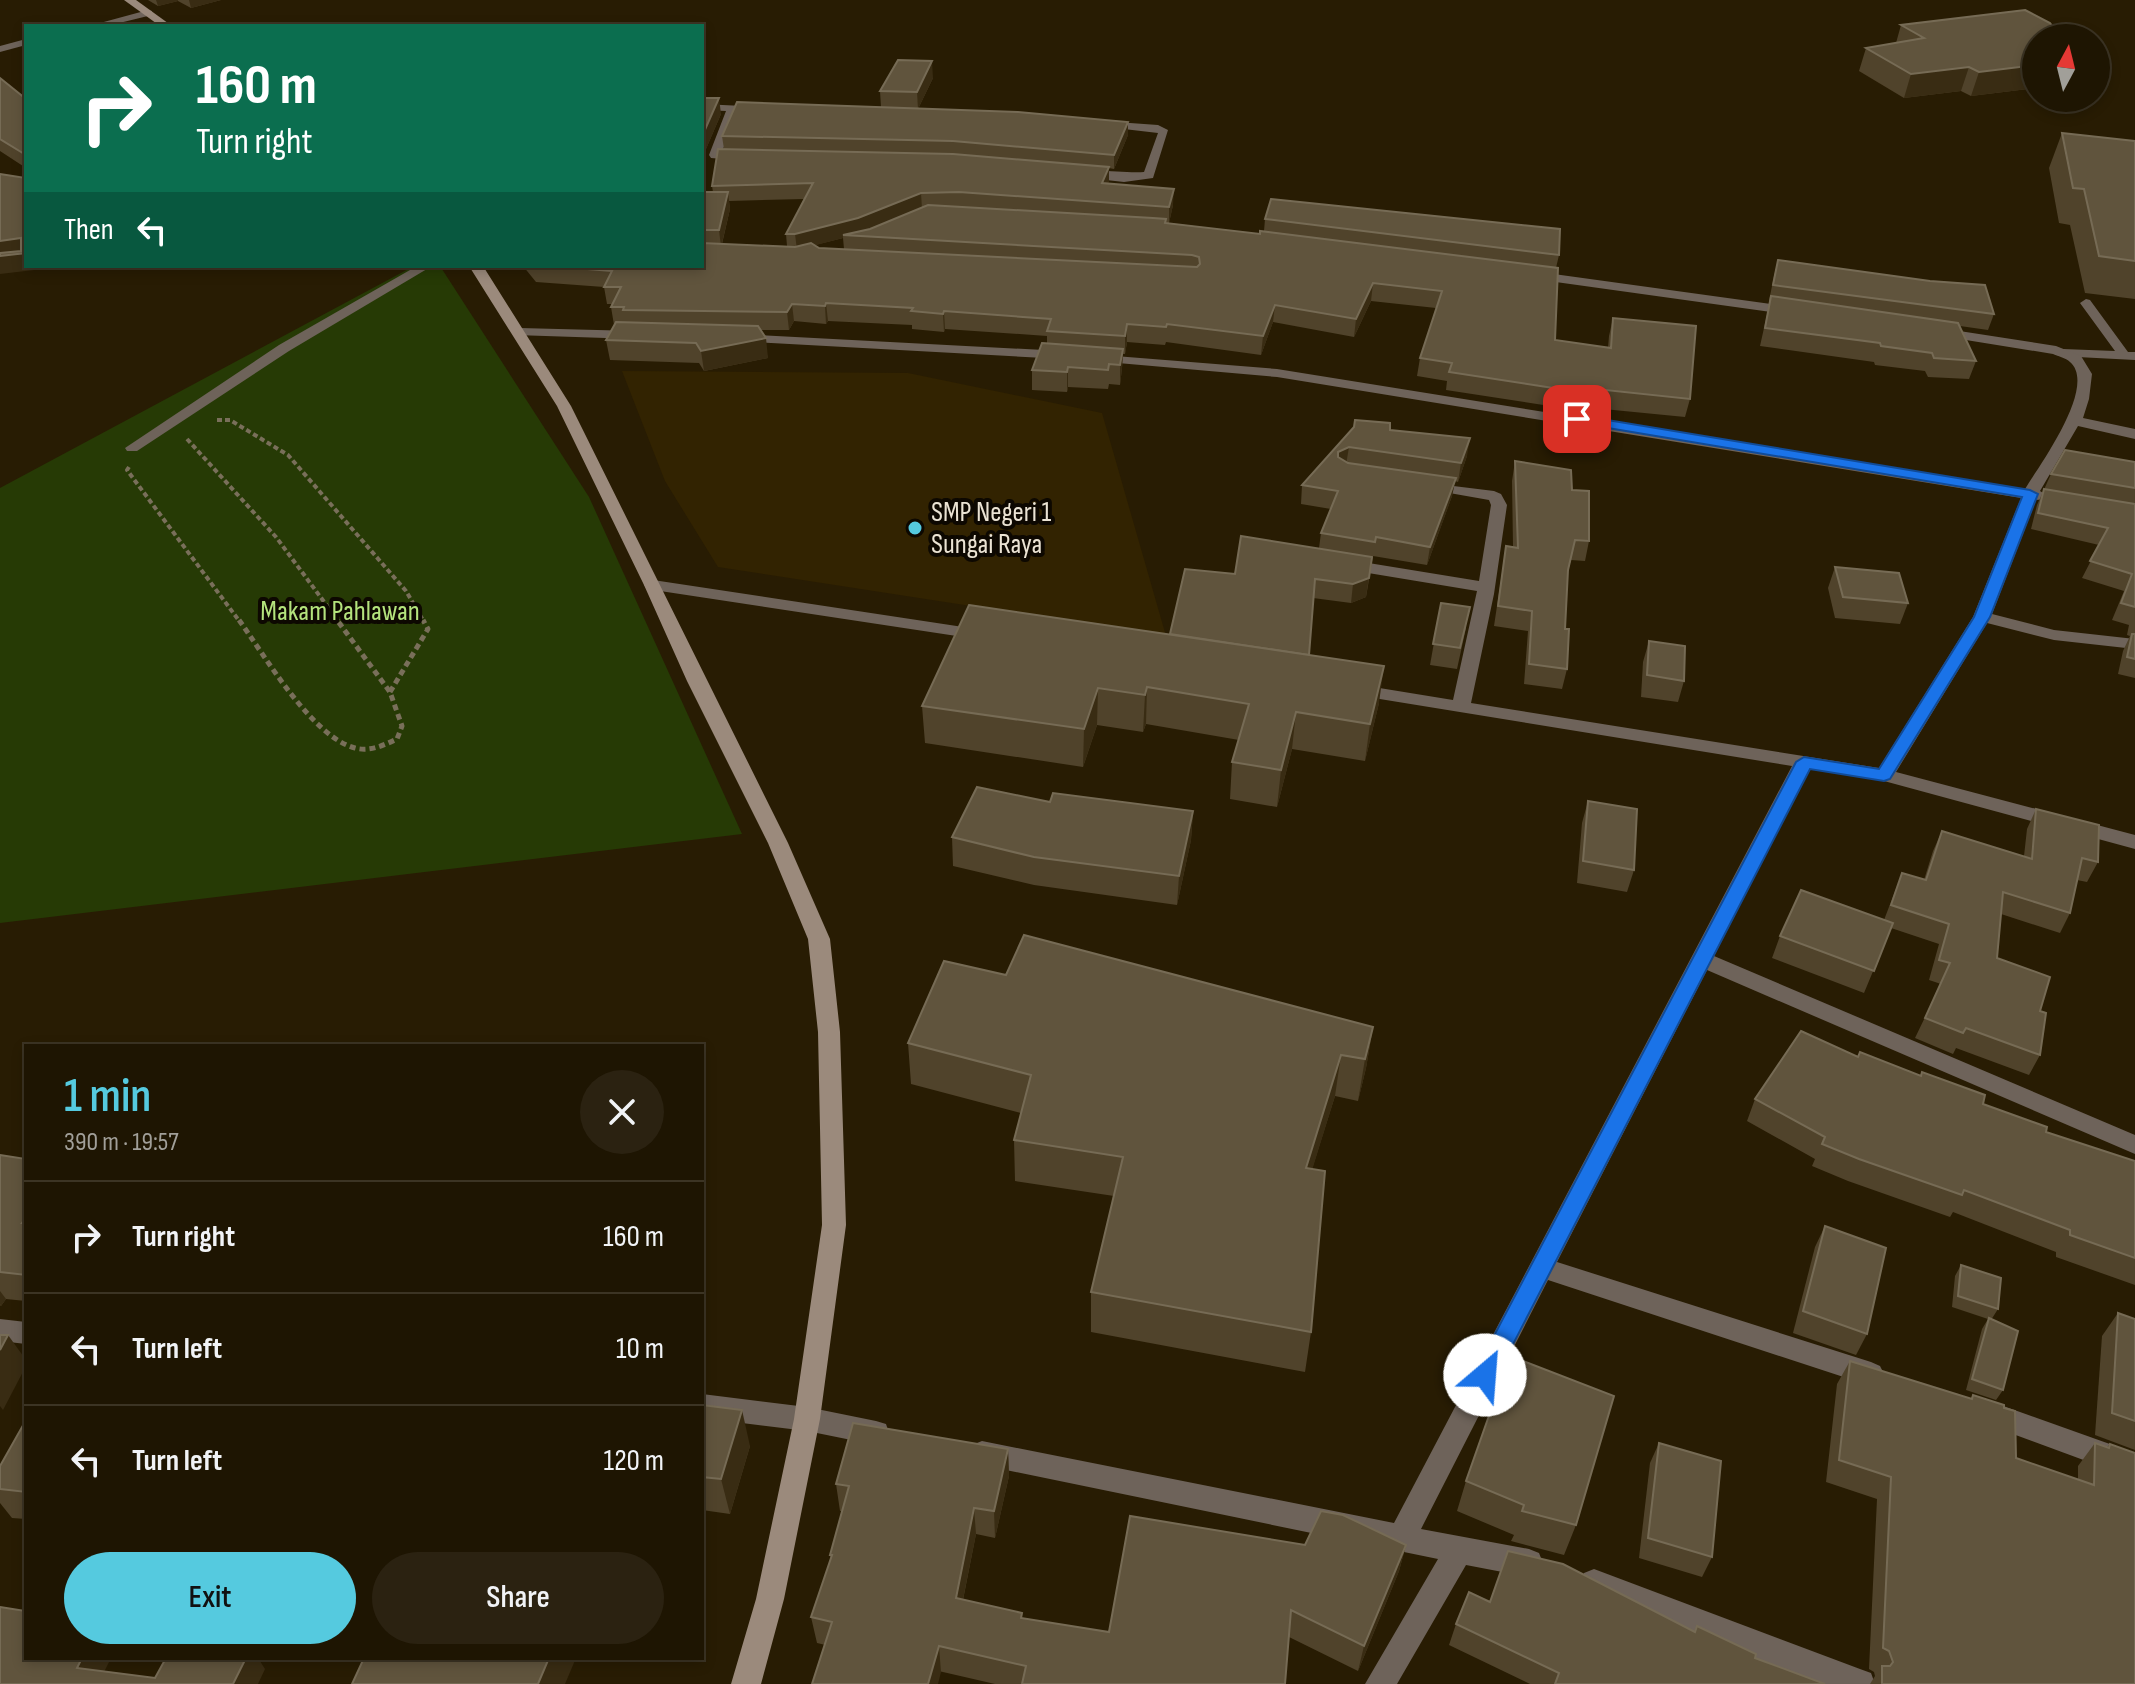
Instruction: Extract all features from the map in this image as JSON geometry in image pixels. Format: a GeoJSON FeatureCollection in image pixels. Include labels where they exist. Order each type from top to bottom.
{"type":"FeatureCollection","features":[{"type":"Feature","properties":{"kind":"main road"},"geometry":{"type":"LineString","coordinates":[[129,0],[164,24]]}},
{"type":"Feature","properties":{"kind":"main road"},"geometry":{"type":"LineString","coordinates":[[477,268],[564,406],[778,843],[819,939],[829,1032],[834,1225],[807,1419],[770,1599],[746,1684]]}},
{"type":"Feature","properties":{"kind":"street"},"geometry":{"type":"LineString","coordinates":[[102,24],[148,13]]}},
{"type":"Feature","properties":{"kind":"street"},"geometry":{"type":"LineString","coordinates":[[0,49],[24,43]]}},
{"type":"Feature","properties":{"kind":"street"},"geometry":{"type":"LineString","coordinates":[[704,107],[777,109]]}},
{"type":"Feature","properties":{"kind":"street"},"geometry":{"type":"LineString","coordinates":[[733,108],[715,155],[726,159],[754,158]]}},
{"type":"Feature","properties":{"kind":"street"},"geometry":{"type":"LineString","coordinates":[[1077,173],[1124,178],[1149,175],[1164,132],[1093,124]]}},
{"type":"Feature","properties":{"kind":"street"},"geometry":{"type":"LineString","coordinates":[[1509,272],[1807,313]]}},
{"type":"Feature","properties":{"kind":"street"},"geometry":{"type":"LineString","coordinates":[[1884,775],[1982,617],[2030,494],[2074,421],[2082,399],[2085,374],[2076,359],[2063,353],[1918,329]]}},
{"type":"Feature","properties":{"kind":"street"},"geometry":{"type":"LineString","coordinates":[[520,332],[655,335]]}},
{"type":"Feature","properties":{"kind":"street"},"geometry":{"type":"LineString","coordinates":[[730,337],[1085,357],[1277,373],[2060,500]]}},
{"type":"Feature","properties":{"kind":"street"},"geometry":{"type":"LineString","coordinates":[[2074,421],[2135,434]]}},
{"type":"Feature","properties":{"kind":"street"},"geometry":{"type":"LineString","coordinates":[[1403,481],[1488,494],[1499,501],[1486,587],[1461,706]]}},
{"type":"Feature","properties":{"kind":"street"},"geometry":{"type":"LineString","coordinates":[[1322,560],[1486,587]]}},
{"type":"Feature","properties":{"kind":"street"},"geometry":{"type":"LineString","coordinates":[[653,585],[1010,639]]}},
{"type":"Feature","properties":{"kind":"street"},"geometry":{"type":"LineString","coordinates":[[1982,617],[2054,635],[2135,644]]}},
{"type":"Feature","properties":{"kind":"street"},"geometry":{"type":"LineString","coordinates":[[1337,688],[1884,775],[2135,842]]}},
{"type":"Feature","properties":{"kind":"street"},"geometry":{"type":"LineString","coordinates":[[1401,1538],[1804,762]]}},
{"type":"Feature","properties":{"kind":"street"},"geometry":{"type":"LineString","coordinates":[[1701,959],[2135,1145]]}},
{"type":"Feature","properties":{"kind":"street"},"geometry":{"type":"LineString","coordinates":[[1541,1267],[1896,1382]]}},
{"type":"Feature","properties":{"kind":"street"},"geometry":{"type":"LineString","coordinates":[[0,1330],[24,1333]]}},
{"type":"Feature","properties":{"kind":"street"},"geometry":{"type":"LineString","coordinates":[[704,1406],[807,1419],[901,1438]]}},
{"type":"Feature","properties":{"kind":"street"},"geometry":{"type":"LineString","coordinates":[[1970,1407],[2135,1466]]}},
{"type":"Feature","properties":{"kind":"street"},"geometry":{"type":"LineString","coordinates":[[963,1450],[1459,1550],[1503,1556],[1566,1573],[1860,1684]]}},
{"type":"Feature","properties":{"kind":"street"},"geometry":{"type":"LineString","coordinates":[[1380,1684],[1459,1550]]}},
{"type":"Feature","properties":{"kind":"lane"},"geometry":{"type":"LineString","coordinates":[[133,455],[176,419],[284,348],[423,268]]}},
{"type":"Feature","properties":{"kind":"lane"},"geometry":{"type":"LineString","coordinates":[[2086,303],[2130,356]]}},
{"type":"Feature","properties":{"kind":"lane"},"geometry":{"type":"LineString","coordinates":[[2063,353],[2130,356]]}},
{"type":"Feature","properties":{"kind":"path"},"geometry":{"type":"LineString","coordinates":[[176,419],[230,420],[288,455],[406,591],[428,629],[390,692]]}},
{"type":"Feature","properties":{"kind":"path"},"geometry":{"type":"LineString","coordinates":[[133,455],[127,470],[317,726],[347,746],[373,751],[397,739],[402,726],[390,692],[276,537],[178,429],[194,420]]}},
{"type":"Feature","properties":{"kind":"shaded area","name":"SMP Negeri 1 Sungai Raya"},"geometry":{"type":"Polygon","coordinates":[[[622,371],[908,373],[1102,413],[1166,636],[718,567],[665,481],[622,371]]]}},
{"type":"Feature","properties":{"kind":"green space","name":"Makam Pahlawan"},"geometry":{"type":"Polygon","coordinates":[[[410,268],[441,268],[589,497],[742,834],[0,923],[0,488],[410,268]]]}},
{"type":"Feature","properties":{"kind":"building"},"geometry":{"type":"Polygon","coordinates":[[[2025,10],[2051,24],[2022,24],[2022,67],[1979,72],[1969,67],[1911,74],[1866,48],[1924,38],[1901,25],[2025,10]]]}},
{"type":"Feature","properties":{"kind":"building"},"geometry":{"type":"Polygon","coordinates":[[[898,60],[932,61],[917,92],[880,91],[898,60]]]}},
{"type":"Feature","properties":{"kind":"building"},"geometry":{"type":"Polygon","coordinates":[[[0,78],[24,97],[24,154],[0,139],[0,78]]]}},
{"type":"Feature","properties":{"kind":"building"},"geometry":{"type":"Polygon","coordinates":[[[704,98],[719,98],[704,132],[704,98]]]}},
{"type":"Feature","properties":{"kind":"building"},"geometry":{"type":"Polygon","coordinates":[[[737,102],[1018,112],[1128,122],[1114,155],[953,141],[722,136],[737,102]]]}},
{"type":"Feature","properties":{"kind":"building"},"geometry":{"type":"Polygon","coordinates":[[[2062,133],[2135,141],[2135,261],[2099,256],[2084,189],[2073,188],[2062,133]]]}},
{"type":"Feature","properties":{"kind":"building"},"geometry":{"type":"Polygon","coordinates":[[[718,149],[953,154],[1109,167],[1102,183],[1174,189],[1169,207],[959,192],[921,193],[858,218],[786,234],[813,183],[712,186],[718,149]]]}},
{"type":"Feature","properties":{"kind":"building"},"geometry":{"type":"Polygon","coordinates":[[[0,174],[24,178],[24,253],[0,256],[0,253],[21,251],[21,238],[0,241],[0,174]]]}},
{"type":"Feature","properties":{"kind":"building"},"geometry":{"type":"Polygon","coordinates":[[[704,192],[728,192],[719,230],[704,230],[704,192]]]}},
{"type":"Feature","properties":{"kind":"building"},"geometry":{"type":"Polygon","coordinates":[[[1271,199],[1560,229],[1559,255],[1265,219],[1271,199]]]}},
{"type":"Feature","properties":{"kind":"building"},"geometry":{"type":"Polygon","coordinates":[[[928,205],[1166,219],[1165,223],[1260,234],[1260,231],[1558,268],[1555,340],[1611,348],[1613,318],[1696,326],[1690,399],[1587,388],[1586,393],[1449,372],[1452,363],[1420,358],[1442,291],[1373,283],[1356,319],[1275,305],[1263,336],[1167,324],[1166,327],[1127,324],[1125,336],[1047,331],[1051,319],[944,311],[943,314],[911,311],[913,308],[826,303],[825,306],[792,304],[787,312],[623,310],[624,307],[611,307],[621,287],[604,287],[612,271],[575,268],[704,268],[704,243],[795,247],[811,243],[819,248],[1197,267],[1200,264],[1199,257],[1192,255],[843,235],[870,229],[928,205]]]}},
{"type":"Feature","properties":{"kind":"building"},"geometry":{"type":"Polygon","coordinates":[[[1778,260],[1930,281],[1985,285],[1994,314],[1773,285],[1778,260]]]}},
{"type":"Feature","properties":{"kind":"building"},"geometry":{"type":"Polygon","coordinates":[[[1771,296],[1958,323],[1976,361],[1934,358],[1932,353],[1881,346],[1880,343],[1765,328],[1771,296]]]}},
{"type":"Feature","properties":{"kind":"building"},"geometry":{"type":"Polygon","coordinates":[[[616,322],[758,326],[766,338],[701,351],[696,343],[606,340],[616,322]]]}},
{"type":"Feature","properties":{"kind":"building"},"geometry":{"type":"Polygon","coordinates":[[[1042,343],[1123,349],[1120,365],[1109,364],[1108,370],[1068,367],[1067,372],[1032,370],[1042,343]]]}},
{"type":"Feature","properties":{"kind":"building"},"geometry":{"type":"Polygon","coordinates":[[[1355,420],[1390,423],[1390,430],[1470,438],[1461,463],[1349,447],[1338,452],[1338,457],[1348,463],[1456,478],[1430,547],[1376,537],[1375,542],[1321,533],[1338,491],[1302,485],[1354,427],[1355,420]]]}},
{"type":"Feature","properties":{"kind":"building"},"geometry":{"type":"Polygon","coordinates":[[[2065,450],[2135,462],[2135,488],[2051,474],[2065,450]]]}},
{"type":"Feature","properties":{"kind":"building"},"geometry":{"type":"Polygon","coordinates":[[[1515,461],[1571,470],[1572,490],[1589,491],[1589,541],[1575,540],[1568,570],[1565,629],[1569,629],[1567,669],[1529,664],[1532,611],[1498,606],[1506,546],[1518,548],[1515,461]]]}},
{"type":"Feature","properties":{"kind":"building"},"geometry":{"type":"Polygon","coordinates":[[[2044,489],[2135,504],[2135,607],[2121,603],[2132,574],[2090,561],[2108,528],[2038,513],[2044,489]]]}},
{"type":"Feature","properties":{"kind":"building"},"geometry":{"type":"Polygon","coordinates":[[[1241,536],[1372,557],[1369,578],[1353,584],[1315,579],[1309,655],[1170,634],[1185,569],[1235,574],[1241,536]]]}},
{"type":"Feature","properties":{"kind":"building"},"geometry":{"type":"Polygon","coordinates":[[[1835,567],[1899,573],[1908,603],[1843,597],[1835,567]]]}},
{"type":"Feature","properties":{"kind":"building"},"geometry":{"type":"Polygon","coordinates":[[[1441,603],[1470,607],[1460,648],[1433,644],[1441,603]]]}},
{"type":"Feature","properties":{"kind":"building"},"geometry":{"type":"Polygon","coordinates":[[[969,605],[1384,666],[1370,724],[1296,712],[1281,770],[1232,762],[1249,704],[1147,687],[1145,695],[1098,688],[1084,729],[922,706],[969,605]]]}},
{"type":"Feature","properties":{"kind":"building"},"geometry":{"type":"Polygon","coordinates":[[[2132,634],[2135,634],[2135,659],[2127,657],[2132,634]]]}},
{"type":"Feature","properties":{"kind":"building"},"geometry":{"type":"Polygon","coordinates":[[[1649,641],[1685,646],[1684,681],[1647,675],[1649,641]]]}},
{"type":"Feature","properties":{"kind":"building"},"geometry":{"type":"Polygon","coordinates":[[[977,787],[1050,802],[1053,793],[1193,811],[1179,876],[1034,857],[952,837],[977,787]]]}},
{"type":"Feature","properties":{"kind":"building"},"geometry":{"type":"Polygon","coordinates":[[[1588,801],[1637,809],[1634,870],[1583,861],[1588,801]]]}},
{"type":"Feature","properties":{"kind":"building"},"geometry":{"type":"Polygon","coordinates":[[[2036,809],[2099,825],[2098,862],[2082,858],[2070,913],[2003,892],[1997,958],[2050,977],[2040,1011],[2046,1013],[2040,1055],[1966,1028],[1963,1033],[1925,1018],[1950,963],[1939,960],[1949,924],[1891,905],[1902,873],[1926,880],[1942,831],[2032,859],[2036,809]]]}},
{"type":"Feature","properties":{"kind":"building"},"geometry":{"type":"Polygon","coordinates":[[[1801,890],[1893,923],[1874,971],[1780,936],[1801,890]]]}},
{"type":"Feature","properties":{"kind":"building"},"geometry":{"type":"Polygon","coordinates":[[[1024,935],[1373,1027],[1365,1059],[1341,1055],[1306,1168],[1325,1171],[1311,1332],[1091,1292],[1123,1157],[1014,1140],[1031,1075],[908,1043],[944,961],[1006,975],[1024,935]]]}},
{"type":"Feature","properties":{"kind":"building"},"geometry":{"type":"Polygon","coordinates":[[[1801,1031],[1858,1057],[1860,1052],[1921,1076],[1922,1072],[1985,1095],[1983,1104],[2047,1127],[2046,1132],[2135,1161],[2135,1258],[2070,1235],[2070,1230],[1964,1190],[1962,1195],[1822,1144],[1825,1137],[1755,1099],[1801,1031]]]}},
{"type":"Feature","properties":{"kind":"building"},"geometry":{"type":"Polygon","coordinates":[[[0,1155],[24,1159],[24,1275],[0,1272],[0,1155]]]}},
{"type":"Feature","properties":{"kind":"building"},"geometry":{"type":"Polygon","coordinates":[[[1825,1226],[1886,1248],[1867,1334],[1803,1311],[1825,1226]]]}},
{"type":"Feature","properties":{"kind":"building"},"geometry":{"type":"Polygon","coordinates":[[[1961,1265],[2001,1278],[1998,1309],[1958,1296],[1961,1265]]]}},
{"type":"Feature","properties":{"kind":"building"},"geometry":{"type":"Polygon","coordinates":[[[2118,1313],[2135,1319],[2135,1421],[2112,1413],[2118,1313]]]}},
{"type":"Feature","properties":{"kind":"building"},"geometry":{"type":"Polygon","coordinates":[[[1989,1318],[2018,1331],[2003,1390],[1972,1379],[1989,1318]]]}},
{"type":"Feature","properties":{"kind":"building"},"geometry":{"type":"Polygon","coordinates":[[[0,1335],[8,1335],[0,1350],[0,1335]]]}},
{"type":"Feature","properties":{"kind":"building"},"geometry":{"type":"Polygon","coordinates":[[[1510,1356],[1614,1396],[1576,1525],[1522,1511],[1524,1505],[1466,1481],[1510,1356]]]}},
{"type":"Feature","properties":{"kind":"building"},"geometry":{"type":"Polygon","coordinates":[[[1850,1361],[1972,1399],[1973,1395],[2004,1405],[2004,1408],[2015,1411],[2016,1458],[2094,1485],[2095,1443],[2109,1448],[2110,1444],[2135,1453],[2135,1684],[1882,1684],[1882,1666],[1890,1666],[1893,1662],[1889,1651],[1883,1648],[1891,1477],[1839,1460],[1850,1361]]]}},
{"type":"Feature","properties":{"kind":"building"},"geometry":{"type":"Polygon","coordinates":[[[704,1405],[742,1410],[721,1479],[704,1477],[704,1405]]]}},
{"type":"Feature","properties":{"kind":"building"},"geometry":{"type":"Polygon","coordinates":[[[853,1423],[1008,1449],[994,1511],[974,1508],[956,1598],[1022,1613],[1021,1618],[1109,1632],[1130,1516],[1305,1545],[1321,1511],[1343,1515],[1406,1545],[1364,1646],[1291,1610],[1285,1684],[1022,1684],[1026,1666],[939,1646],[928,1684],[812,1684],[832,1622],[811,1617],[832,1555],[849,1486],[836,1484],[853,1423]]]}},
{"type":"Feature","properties":{"kind":"building"},"geometry":{"type":"Polygon","coordinates":[[[24,1424],[24,1492],[0,1489],[0,1466],[24,1424]]]}},
{"type":"Feature","properties":{"kind":"building"},"geometry":{"type":"Polygon","coordinates":[[[1659,1443],[1721,1461],[1712,1557],[1648,1538],[1659,1443]]]}},
{"type":"Feature","properties":{"kind":"building"},"geometry":{"type":"Polygon","coordinates":[[[1508,1551],[1563,1564],[1695,1632],[1697,1626],[1756,1654],[1755,1658],[1825,1684],[1555,1684],[1559,1673],[1456,1624],[1469,1592],[1490,1602],[1508,1551]]]}},
{"type":"Feature","properties":{"kind":"building"},"geometry":{"type":"Polygon","coordinates":[[[0,1607],[24,1611],[24,1660],[81,1660],[77,1668],[155,1678],[165,1660],[245,1660],[233,1684],[0,1684],[0,1607]]]}},
{"type":"Feature","properties":{"kind":"building"},"geometry":{"type":"Polygon","coordinates":[[[363,1660],[548,1660],[538,1684],[352,1684],[363,1660]]]}},
{"type":"Feature","properties":{"kind":"place","name":"SMP Negeri 1 Sungai Raya"},"geometry":{"type":"Point","coordinates":[915,528]}},
{"type":"Feature","properties":{"kind":"route"},"geometry":{"type":"LineString","coordinates":[[1485,1375],[1804,762],[1884,775],[1982,617],[2030,494],[1577,419]]}}]}
